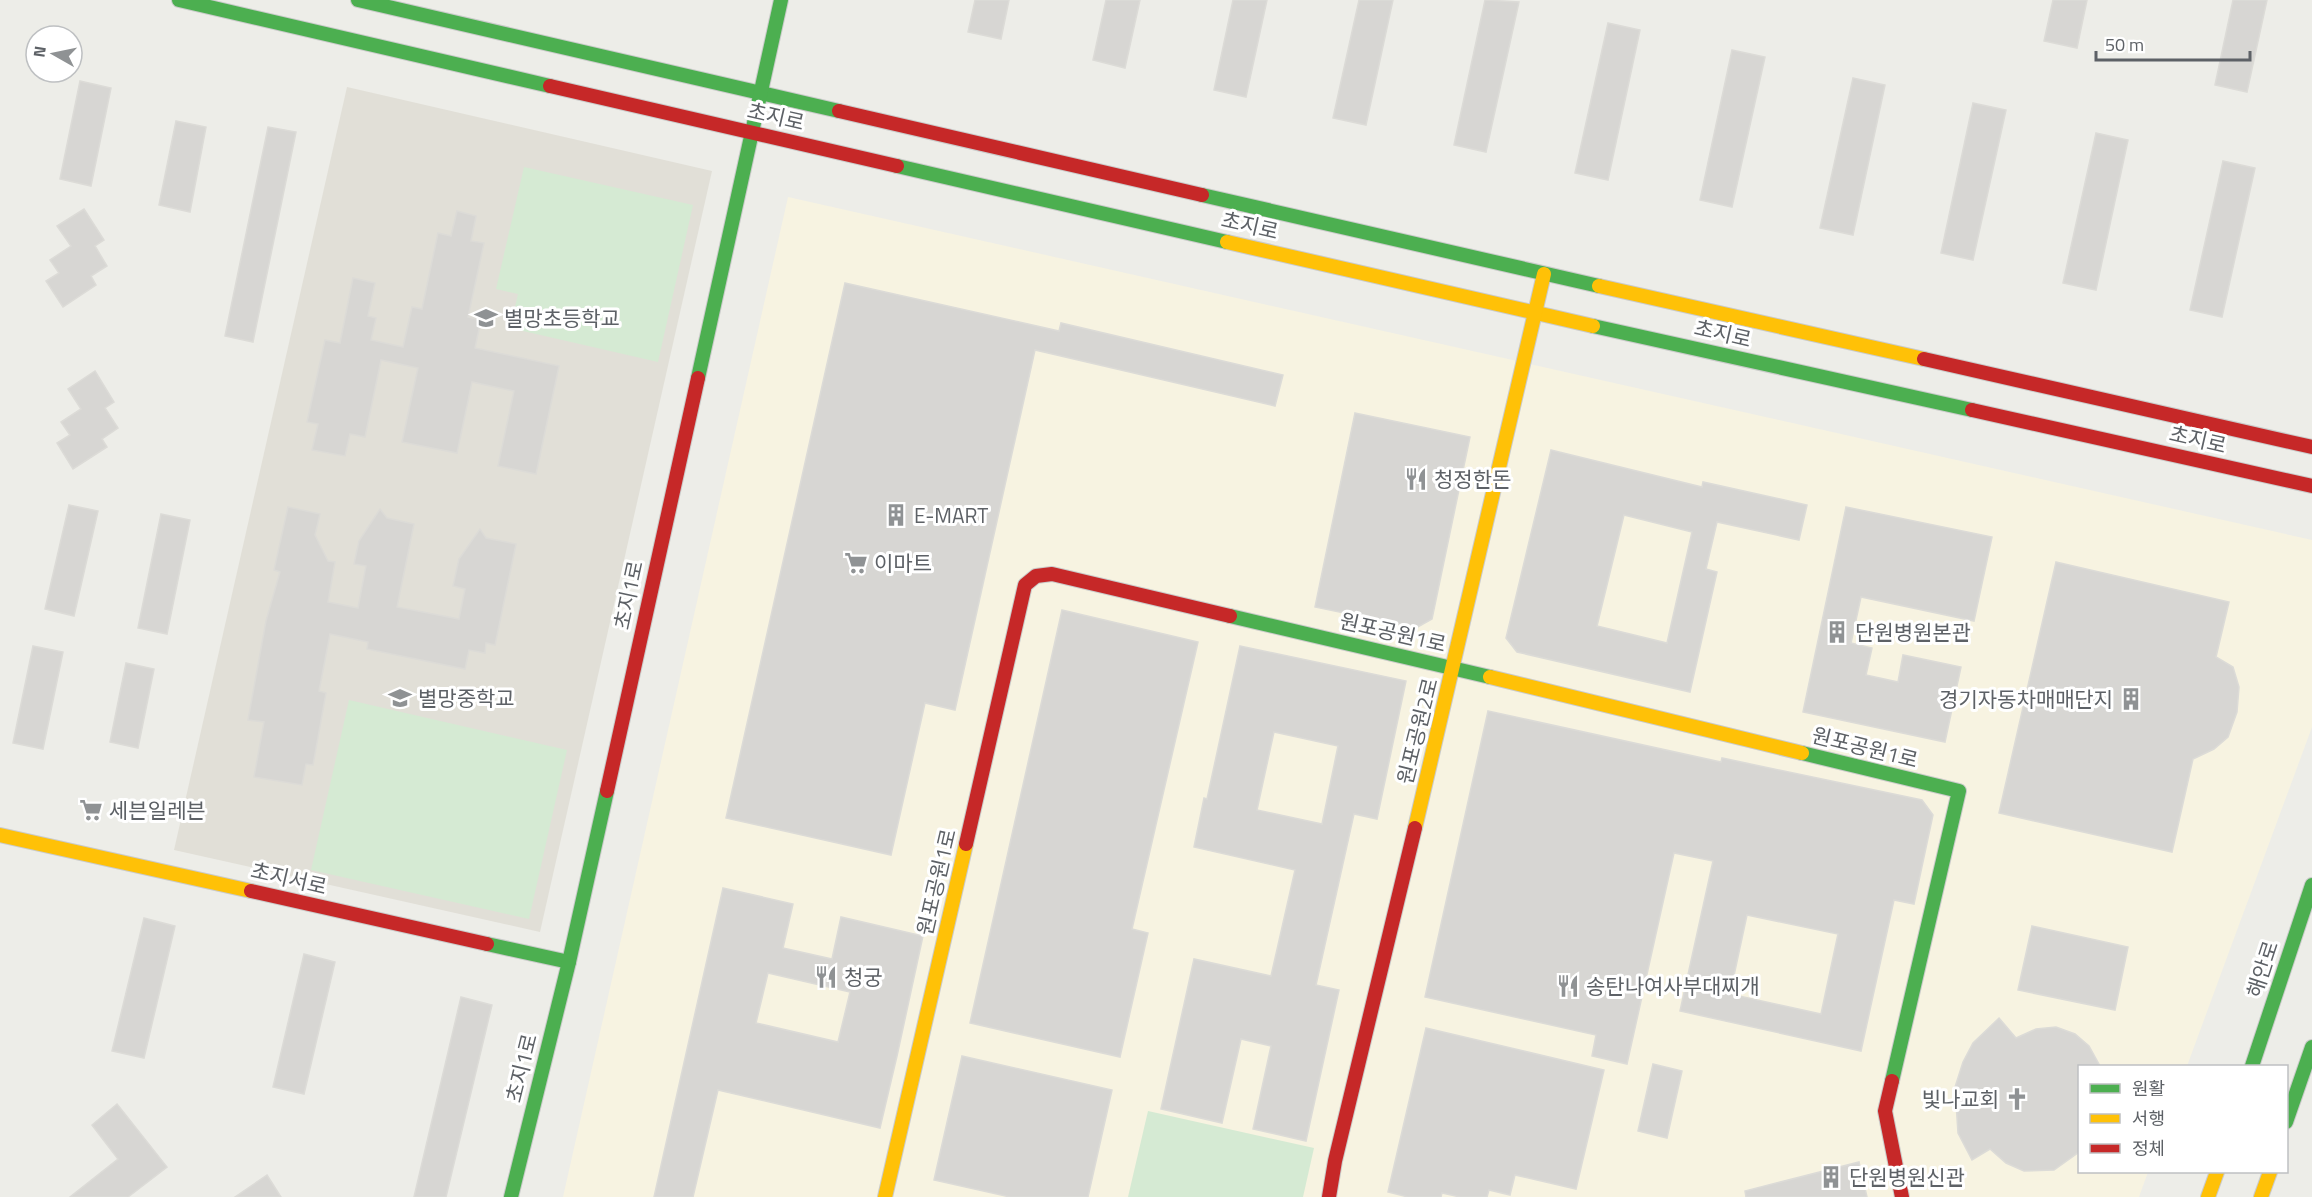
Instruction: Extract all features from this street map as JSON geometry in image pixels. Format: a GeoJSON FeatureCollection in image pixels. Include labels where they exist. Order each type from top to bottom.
{"type":"FeatureCollection","features":[{"type":"Feature","properties":{"kind":"street","name":"초지로"},"geometry":{"type":"LineString","coordinates":[[179,0],[1535,313],[2312,486]]}},
{"type":"Feature","properties":{"kind":"street","name":"초지로"},"geometry":{"type":"LineString","coordinates":[[358,0],[1544,274],[2312,447]]}},
{"type":"Feature","properties":{"kind":"street","name":"초지1로"},"geometry":{"type":"LineString","coordinates":[[511,1197],[569,962],[781,0]]}},
{"type":"Feature","properties":{"kind":"street","name":"원포공원2로"},"geometry":{"type":"LineString","coordinates":[[1329,1197],[1335,1161],[1454,668],[1544,274]]}},
{"type":"Feature","properties":{"kind":"street","name":"원포공원1로"},"geometry":{"type":"LineString","coordinates":[[885,1197],[1025,585],[1036,576],[1052,574],[1454,668],[1959,791],[1885,1112],[1902,1197]]}},
{"type":"Feature","properties":{"kind":"street","name":"초지서로"},"geometry":{"type":"LineString","coordinates":[[0,835],[569,962]]}},
{"type":"Feature","properties":{"kind":"street","name":"해안로"},"geometry":{"type":"LineString","coordinates":[[2252,1065],[2312,885]]}},
{"type":"Feature","properties":{"kind":"street"},"geometry":{"type":"LineString","coordinates":[[2288,1116],[2312,1047]]}},
{"type":"Feature","properties":{"kind":"street"},"geometry":{"type":"LineString","coordinates":[[2208,1197],[2217,1173]]}},
{"type":"Feature","properties":{"kind":"street"},"geometry":{"type":"LineString","coordinates":[[2261,1197],[2270,1173]]}},
{"type":"Feature","properties":{"kind":"shaded area"},"geometry":{"type":"Polygon","coordinates":[[[347,87],[712,171],[540,932],[174,850],[347,87]]]}},
{"type":"Feature","properties":{"kind":"shaded area"},"geometry":{"type":"Polygon","coordinates":[[[788,197],[2312,540],[2312,727],[2187,1065],[2078,1065],[2078,1173],[2148,1173],[2139,1197],[563,1197],[788,197]]]}},
{"type":"Feature","properties":{"kind":"green space"},"geometry":{"type":"Polygon","coordinates":[[[524,167],[693,205],[658,362],[510,328],[518,294],[496,289],[524,167]]]}},
{"type":"Feature","properties":{"kind":"green space"},"geometry":{"type":"Polygon","coordinates":[[[349,700],[567,750],[529,919],[311,870],[349,700]]]}},
{"type":"Feature","properties":{"kind":"green space"},"geometry":{"type":"Polygon","coordinates":[[[1148,1111],[1314,1148],[1303,1197],[1128,1197],[1148,1111]]]}},
{"type":"Feature","properties":{"kind":"building"},"geometry":{"type":"Polygon","coordinates":[[[975,0],[1009,0],[1001,39],[968,32],[975,0]]]}},
{"type":"Feature","properties":{"kind":"building"},"geometry":{"type":"Polygon","coordinates":[[[1106,0],[1140,0],[1125,68],[1093,60],[1106,0]]]}},
{"type":"Feature","properties":{"kind":"building"},"geometry":{"type":"Polygon","coordinates":[[[1233,0],[1267,0],[1246,97],[1214,90],[1233,0]]]}},
{"type":"Feature","properties":{"kind":"building"},"geometry":{"type":"Polygon","coordinates":[[[1359,0],[1393,0],[1366,125],[1333,118],[1359,0]]]}},
{"type":"Feature","properties":{"kind":"building"},"geometry":{"type":"Polygon","coordinates":[[[1485,0],[1519,2],[1486,152],[1454,145],[1485,0]]]}},
{"type":"Feature","properties":{"kind":"building"},"geometry":{"type":"Polygon","coordinates":[[[2053,0],[2087,0],[2077,48],[2044,41],[2053,0]]]}},
{"type":"Feature","properties":{"kind":"building"},"geometry":{"type":"Polygon","coordinates":[[[2233,0],[2267,0],[2247,92],[2215,85],[2233,0]]]}},
{"type":"Feature","properties":{"kind":"building"},"geometry":{"type":"Polygon","coordinates":[[[1608,23],[1640,30],[1608,180],[1575,173],[1608,23]]]}},
{"type":"Feature","properties":{"kind":"building"},"geometry":{"type":"Polygon","coordinates":[[[1732,50],[1765,57],[1732,207],[1700,200],[1732,50]]]}},
{"type":"Feature","properties":{"kind":"building"},"geometry":{"type":"Polygon","coordinates":[[[1853,78],[1885,85],[1853,235],[1820,228],[1853,78]]]}},
{"type":"Feature","properties":{"kind":"building"},"geometry":{"type":"Polygon","coordinates":[[[84,82],[111,88],[91,186],[60,179],[79,84],[84,84],[84,82]]]}},
{"type":"Feature","properties":{"kind":"building"},"geometry":{"type":"Polygon","coordinates":[[[1973,103],[2006,110],[1973,260],[1941,253],[1973,103]]]}},
{"type":"Feature","properties":{"kind":"building"},"geometry":{"type":"Polygon","coordinates":[[[176,121],[206,127],[190,212],[159,205],[176,121]]]}},
{"type":"Feature","properties":{"kind":"building"},"geometry":{"type":"Polygon","coordinates":[[[268,127],[296,132],[253,342],[225,336],[268,127]]]}},
{"type":"Feature","properties":{"kind":"building"},"geometry":{"type":"Polygon","coordinates":[[[2096,133],[2128,140],[2096,290],[2063,283],[2096,133]]]}},
{"type":"Feature","properties":{"kind":"building"},"geometry":{"type":"Polygon","coordinates":[[[2223,161],[2255,168],[2222,317],[2190,310],[2223,161]]]}},
{"type":"Feature","properties":{"kind":"building"},"geometry":{"type":"Polygon","coordinates":[[[84,209],[104,240],[95,246],[107,266],[91,276],[96,285],[63,307],[46,281],[59,273],[50,260],[71,246],[57,226],[84,209]]]}},
{"type":"Feature","properties":{"kind":"building","name":"별망초등학교"},"geometry":{"type":"Polygon","coordinates":[[[457,211],[476,216],[471,241],[484,243],[468,317],[481,320],[475,348],[559,366],[536,474],[498,466],[514,391],[472,382],[457,453],[402,442],[418,368],[381,360],[365,437],[350,434],[345,456],[312,450],[318,424],[307,422],[325,340],[340,343],[353,278],[375,283],[368,316],[376,318],[371,340],[403,347],[412,307],[422,309],[438,233],[451,236],[457,211]]]}},
{"type":"Feature","properties":{"kind":"building","name":"E-MART"},"geometry":{"type":"Polygon","coordinates":[[[845,283],[1059,331],[1061,323],[1283,375],[1275,406],[1035,350],[955,710],[925,703],[891,855],[726,818],[845,283]]]}},
{"type":"Feature","properties":{"kind":"building"},"geometry":{"type":"Polygon","coordinates":[[[95,371],[114,402],[105,408],[118,428],[102,439],[107,447],[73,469],[57,443],[70,435],[61,422],[81,409],[68,389],[95,371]]]}},
{"type":"Feature","properties":{"kind":"building"},"geometry":{"type":"Polygon","coordinates":[[[1355,413],[1470,437],[1432,619],[1416,628],[1315,607],[1355,413]]]}},
{"type":"Feature","properties":{"kind":"building"},"geometry":{"type":"Polygon","coordinates":[[[1551,450],[1702,487],[1703,482],[1807,505],[1799,540],[1717,522],[1706,569],[1717,572],[1690,692],[1517,652],[1506,638],[1551,450]],[[1624,515],[1597,626],[1667,643],[1692,532],[1624,515]]]}},
{"type":"Feature","properties":{"kind":"building"},"geometry":{"type":"Polygon","coordinates":[[[69,505],[98,511],[74,616],[45,609],[69,505]]]}},
{"type":"Feature","properties":{"kind":"building","name":"별망중학교"},"geometry":{"type":"Polygon","coordinates":[[[288,507],[320,514],[315,535],[328,561],[335,562],[328,602],[358,608],[366,566],[354,564],[359,541],[380,509],[387,518],[414,524],[397,607],[459,619],[465,589],[453,586],[459,559],[480,529],[486,538],[516,544],[495,645],[486,643],[485,653],[469,650],[465,669],[367,649],[368,642],[330,634],[319,691],[326,693],[313,765],[306,764],[302,785],[254,777],[264,722],[248,720],[266,621],[280,572],[274,570],[288,507]]]}},
{"type":"Feature","properties":{"kind":"building","name":"단원병원본관"},"geometry":{"type":"Polygon","coordinates":[[[1846,507],[1992,537],[1974,621],[1861,597],[1851,643],[1872,648],[1866,675],[1898,682],[1903,655],[1961,667],[1945,742],[1803,712],[1846,507]]]}},
{"type":"Feature","properties":{"kind":"building"},"geometry":{"type":"Polygon","coordinates":[[[161,514],[190,520],[167,634],[138,628],[161,514]]]}},
{"type":"Feature","properties":{"kind":"building","name":"경기자동차매매단지"},"geometry":{"type":"Polygon","coordinates":[[[2056,562],[2229,602],[2216,657],[2233,667],[2239,687],[2237,712],[2228,737],[2214,749],[2193,759],[2172,852],[1999,813],[2056,562]]]}},
{"type":"Feature","properties":{"kind":"building"},"geometry":{"type":"Polygon","coordinates":[[[1062,610],[1198,642],[1132,929],[1148,933],[1120,1057],[970,1023],[1062,610]]]}},
{"type":"Feature","properties":{"kind":"building"},"geometry":{"type":"Polygon","coordinates":[[[33,646],[63,652],[43,749],[13,743],[33,646]]]}},
{"type":"Feature","properties":{"kind":"building"},"geometry":{"type":"Polygon","coordinates":[[[1240,646],[1406,681],[1377,819],[1354,814],[1316,985],[1339,990],[1306,1141],[1253,1129],[1271,1046],[1241,1039],[1222,1123],[1161,1109],[1194,959],[1271,976],[1295,870],[1194,847],[1204,798],[1207,799],[1240,646]],[[1274,732],[1257,810],[1322,824],[1338,746],[1274,732]]]}},
{"type":"Feature","properties":{"kind":"building"},"geometry":{"type":"Polygon","coordinates":[[[126,663],[154,669],[138,748],[110,742],[126,663]]]}},
{"type":"Feature","properties":{"kind":"building"},"geometry":{"type":"Polygon","coordinates":[[[1488,711],[1721,762],[1722,758],[1922,800],[1933,815],[1914,904],[1894,900],[1861,1051],[1680,1011],[1713,861],[1674,853],[1627,1064],[1592,1056],[1596,1035],[1425,997],[1488,711]],[[1747,915],[1730,994],[1821,1014],[1838,934],[1747,915]]]}},
{"type":"Feature","properties":{"kind":"building"},"geometry":{"type":"Polygon","coordinates":[[[723,888],[793,904],[783,948],[832,959],[841,917],[923,936],[880,1128],[718,1090],[693,1197],[654,1197],[723,888]],[[768,973],[756,1023],[838,1042],[850,992],[768,973]]]}},
{"type":"Feature","properties":{"kind":"building"},"geometry":{"type":"Polygon","coordinates":[[[144,918],[175,926],[144,1058],[112,1051],[144,918]]]}},
{"type":"Feature","properties":{"kind":"building"},"geometry":{"type":"Polygon","coordinates":[[[2032,926],[2128,947],[2115,1010],[2018,990],[2032,926]]]}},
{"type":"Feature","properties":{"kind":"building"},"geometry":{"type":"Polygon","coordinates":[[[304,954],[335,962],[304,1094],[273,1087],[304,954]]]}},
{"type":"Feature","properties":{"kind":"building"},"geometry":{"type":"Polygon","coordinates":[[[461,997],[492,1005],[446,1197],[414,1197],[461,997]]]}},
{"type":"Feature","properties":{"kind":"building","name":"빛나교회"},"geometry":{"type":"Polygon","coordinates":[[[1999,1018],[2016,1038],[2036,1029],[2056,1027],[2075,1034],[2089,1046],[2099,1065],[2078,1065],[2078,1153],[2054,1170],[2024,1171],[2006,1163],[1990,1149],[1972,1160],[1958,1133],[1955,1087],[1963,1062],[1973,1043],[1999,1018]]]}},
{"type":"Feature","properties":{"kind":"building"},"geometry":{"type":"Polygon","coordinates":[[[1426,1028],[1604,1070],[1576,1189],[1515,1175],[1510,1195],[1489,1190],[1487,1197],[1460,1197],[1442,1193],[1441,1197],[1408,1197],[1388,1192],[1426,1028]]]}},
{"type":"Feature","properties":{"kind":"building"},"geometry":{"type":"Polygon","coordinates":[[[962,1056],[1112,1090],[1088,1197],[1010,1197],[934,1180],[962,1056]]]}},
{"type":"Feature","properties":{"kind":"building"},"geometry":{"type":"Polygon","coordinates":[[[1653,1064],[1682,1071],[1667,1138],[1638,1131],[1653,1064]]]}},
{"type":"Feature","properties":{"kind":"building"},"geometry":{"type":"Polygon","coordinates":[[[117,1104],[167,1167],[128,1197],[70,1197],[118,1159],[92,1125],[117,1104]]]}},
{"type":"Feature","properties":{"kind":"building","name":"단원병원신관"},"geometry":{"type":"Polygon","coordinates":[[[1859,1162],[1867,1197],[1746,1197],[1745,1191],[1859,1162]]]}},
{"type":"Feature","properties":{"kind":"building"},"geometry":{"type":"Polygon","coordinates":[[[267,1175],[281,1197],[235,1197],[267,1175]]]}},
{"type":"Feature","properties":{"kind":"traffic: fast"},"geometry":{"type":"LineString","coordinates":[[179,0],[550,86]]}},
{"type":"Feature","properties":{"kind":"traffic: fast"},"geometry":{"type":"LineString","coordinates":[[358,0],[839,111]]}},
{"type":"Feature","properties":{"kind":"traffic: fast"},"geometry":{"type":"LineString","coordinates":[[698,378],[781,0]]}},
{"type":"Feature","properties":{"kind":"traffic: fast"},"geometry":{"type":"LineString","coordinates":[[897,166],[1227,242]]}},
{"type":"Feature","properties":{"kind":"traffic: fast"},"geometry":{"type":"LineString","coordinates":[[1202,195],[1599,286]]}},
{"type":"Feature","properties":{"kind":"traffic: fast"},"geometry":{"type":"LineString","coordinates":[[1593,326],[1972,410]]}},
{"type":"Feature","properties":{"kind":"traffic: fast"},"geometry":{"type":"LineString","coordinates":[[1230,616],[1490,677]]}},
{"type":"Feature","properties":{"kind":"traffic: fast"},"geometry":{"type":"LineString","coordinates":[[1802,753],[1959,791],[1892,1081]]}},
{"type":"Feature","properties":{"kind":"traffic: fast"},"geometry":{"type":"LineString","coordinates":[[511,1197],[569,962],[607,791]]}},
{"type":"Feature","properties":{"kind":"traffic: fast"},"geometry":{"type":"LineString","coordinates":[[2252,1065],[2312,885]]}},
{"type":"Feature","properties":{"kind":"traffic: fast"},"geometry":{"type":"LineString","coordinates":[[487,944],[569,962]]}},
{"type":"Feature","properties":{"kind":"traffic: fast"},"geometry":{"type":"LineString","coordinates":[[2288,1116],[2312,1047]]}},
{"type":"Feature","properties":{"kind":"traffic: slow"},"geometry":{"type":"LineString","coordinates":[[1227,242],[1593,326]]}},
{"type":"Feature","properties":{"kind":"traffic: slow"},"geometry":{"type":"LineString","coordinates":[[1415,828],[1544,274]]}},
{"type":"Feature","properties":{"kind":"traffic: slow"},"geometry":{"type":"LineString","coordinates":[[1599,286],[1924,359]]}},
{"type":"Feature","properties":{"kind":"traffic: slow"},"geometry":{"type":"LineString","coordinates":[[1490,677],[1802,753]]}},
{"type":"Feature","properties":{"kind":"traffic: slow"},"geometry":{"type":"LineString","coordinates":[[0,835],[251,891]]}},
{"type":"Feature","properties":{"kind":"traffic: slow"},"geometry":{"type":"LineString","coordinates":[[885,1197],[966,844]]}},
{"type":"Feature","properties":{"kind":"traffic: slow"},"geometry":{"type":"LineString","coordinates":[[2208,1197],[2217,1173]]}},
{"type":"Feature","properties":{"kind":"traffic: slow"},"geometry":{"type":"LineString","coordinates":[[2261,1197],[2270,1173]]}},
{"type":"Feature","properties":{"kind":"traffic: jam"},"geometry":{"type":"LineString","coordinates":[[550,86],[897,166]]}},
{"type":"Feature","properties":{"kind":"traffic: jam"},"geometry":{"type":"LineString","coordinates":[[839,111],[1202,195]]}},
{"type":"Feature","properties":{"kind":"traffic: jam"},"geometry":{"type":"LineString","coordinates":[[1924,359],[2312,447]]}},
{"type":"Feature","properties":{"kind":"traffic: jam"},"geometry":{"type":"LineString","coordinates":[[607,791],[698,378]]}},
{"type":"Feature","properties":{"kind":"traffic: jam"},"geometry":{"type":"LineString","coordinates":[[1972,410],[2312,486]]}},
{"type":"Feature","properties":{"kind":"traffic: jam"},"geometry":{"type":"LineString","coordinates":[[966,844],[1025,585],[1036,576],[1052,574],[1230,616]]}},
{"type":"Feature","properties":{"kind":"traffic: jam"},"geometry":{"type":"LineString","coordinates":[[1329,1197],[1335,1161],[1415,828]]}},
{"type":"Feature","properties":{"kind":"traffic: jam"},"geometry":{"type":"LineString","coordinates":[[251,891],[487,944]]}},
{"type":"Feature","properties":{"kind":"traffic: jam"},"geometry":{"type":"LineString","coordinates":[[1892,1081],[1885,1111],[1902,1197]]}},
{"type":"Feature","properties":{"kind":"place","name":"별망초등학교"},"geometry":{"type":"Point","coordinates":[486,318]}},
{"type":"Feature","properties":{"kind":"place","name":"청정한돈"},"geometry":{"type":"Point","coordinates":[1416,479]}},
{"type":"Feature","properties":{"kind":"place","name":"E-MART"},"geometry":{"type":"Point","coordinates":[896,515]}},
{"type":"Feature","properties":{"kind":"place","name":"이마트"},"geometry":{"type":"Point","coordinates":[856,563]}},
{"type":"Feature","properties":{"kind":"place","name":"단원병원본관"},"geometry":{"type":"Point","coordinates":[1837,632]}},
{"type":"Feature","properties":{"kind":"place","name":"별망중학교"},"geometry":{"type":"Point","coordinates":[400,698]}},
{"type":"Feature","properties":{"kind":"place","name":"경기자동차매매단지"},"geometry":{"type":"Point","coordinates":[2131,699]}},
{"type":"Feature","properties":{"kind":"place","name":"세븐일레븐"},"geometry":{"type":"Point","coordinates":[91,810]}},
{"type":"Feature","properties":{"kind":"place","name":"청궁"},"geometry":{"type":"Point","coordinates":[826,977]}},
{"type":"Feature","properties":{"kind":"place","name":"송탄나여사부대찌개"},"geometry":{"type":"Point","coordinates":[1568,986]}},
{"type":"Feature","properties":{"kind":"place","name":"빛나교회"},"geometry":{"type":"Point","coordinates":[2017,1099]}},
{"type":"Feature","properties":{"kind":"place","name":"단원병원신관"},"geometry":{"type":"Point","coordinates":[1831,1177]}}]}
